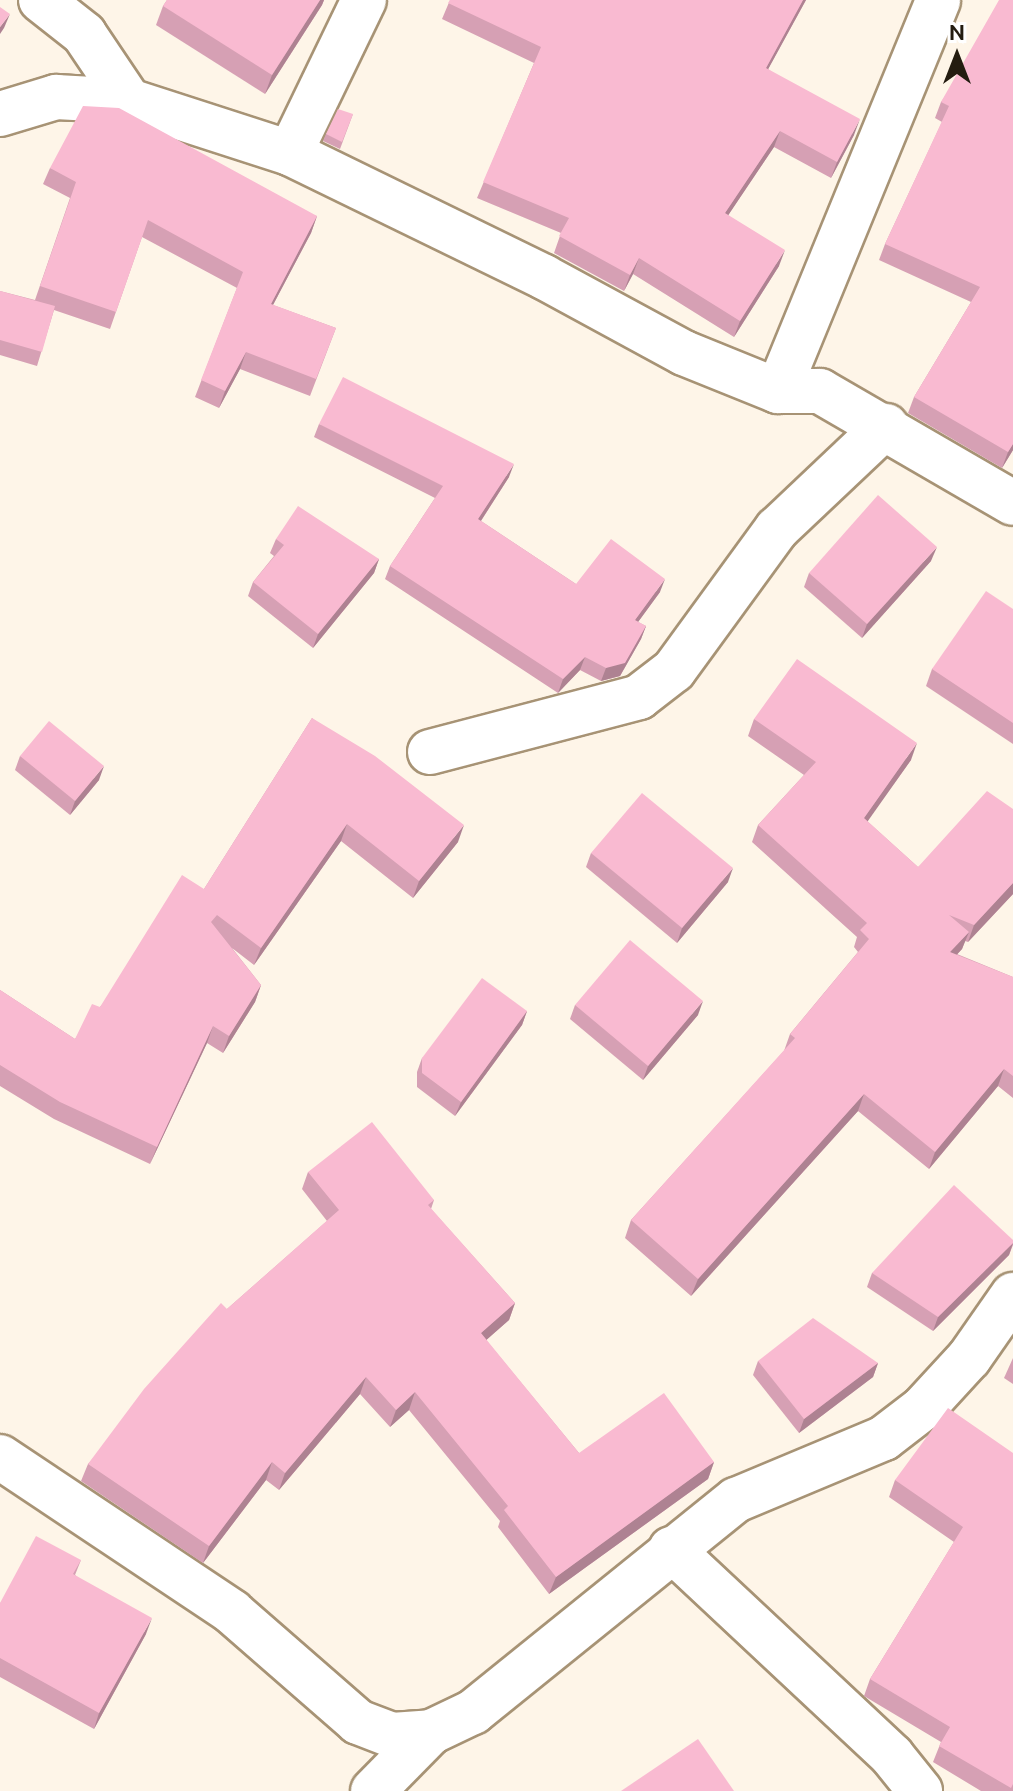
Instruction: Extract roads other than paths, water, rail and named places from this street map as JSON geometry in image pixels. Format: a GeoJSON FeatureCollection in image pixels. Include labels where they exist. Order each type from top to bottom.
{"type":"FeatureCollection","features":[{"type":"Feature","properties":{"kind":"street"},"geometry":{"type":"LineString","coordinates":[[41,0],[84,34],[129,101]]}},
{"type":"Feature","properties":{"kind":"street"},"geometry":{"type":"LineString","coordinates":[[290,153],[364,0]]}},
{"type":"Feature","properties":{"kind":"street"},"geometry":{"type":"LineString","coordinates":[[778,391],[938,0]]}},
{"type":"Feature","properties":{"kind":"street"},"geometry":{"type":"LineString","coordinates":[[0,114],[56,97],[129,101],[290,153],[544,277],[684,353],[778,391],[820,391],[886,426],[1013,503]]}},
{"type":"Feature","properties":{"kind":"street"},"geometry":{"type":"LineString","coordinates":[[430,752],[639,697],[674,670],[777,529],[886,426]]}},
{"type":"Feature","properties":{"kind":"street"},"geometry":{"type":"LineString","coordinates":[[373,1791],[431,1732],[473,1712],[671,1549],[736,1500],[884,1438],[923,1408],[969,1358],[1013,1295]]}},
{"type":"Feature","properties":{"kind":"street"},"geometry":{"type":"LineString","coordinates":[[0,1457],[232,1612],[358,1722],[392,1735],[431,1732]]}},
{"type":"Feature","properties":{"kind":"street"},"geometry":{"type":"LineString","coordinates":[[671,1549],[892,1756],[920,1791]]}}]}
